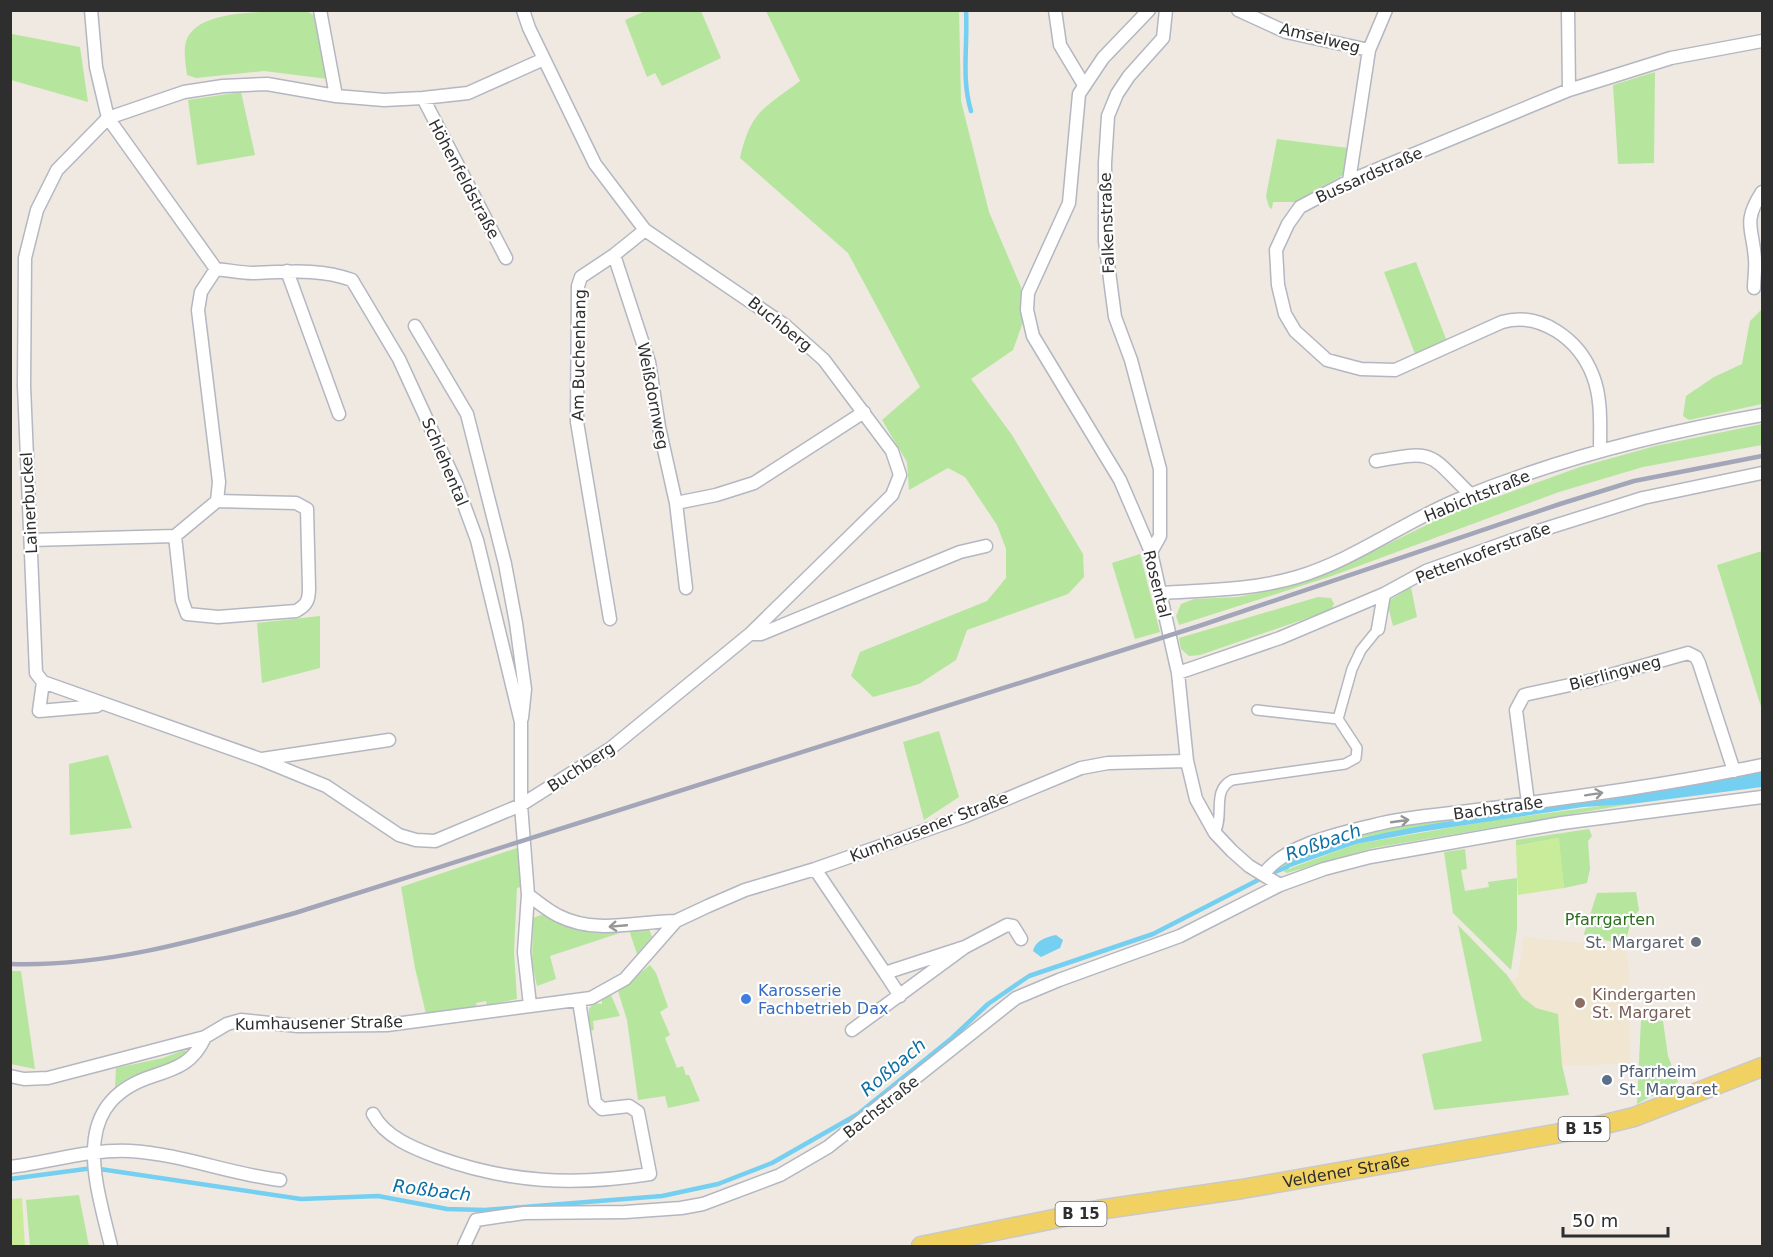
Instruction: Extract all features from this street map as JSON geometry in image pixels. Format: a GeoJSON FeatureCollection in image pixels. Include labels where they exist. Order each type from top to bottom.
{"type":"FeatureCollection","features":[{"type":"Feature","properties":{"kind":"main road","name":"Veldener Straße"},"geometry":{"type":"LineString","coordinates":[[921,1246],[1098,1210],[1251,1187],[1589,1128],[1634,1117],[1762,1067]]}},
{"type":"Feature","properties":{"kind":"street"},"geometry":{"type":"LineString","coordinates":[[31,540],[175,536],[217,501],[220,493],[198,310],[201,292],[216,269],[108,118],[96,67],[90,10]]}},
{"type":"Feature","properties":{"kind":"street"},"geometry":{"type":"LineString","coordinates":[[320,10],[336,96]]}},
{"type":"Feature","properties":{"kind":"street","name":"Buchberg"},"geometry":{"type":"LineString","coordinates":[[521,805],[611,748],[750,634],[892,495],[899,485],[900,475],[896,458],[824,360],[786,326],[645,230],[595,164],[523,10]]}},
{"type":"Feature","properties":{"kind":"street"},"geometry":{"type":"LineString","coordinates":[[1055,10],[1060,45],[1084,85]]}},
{"type":"Feature","properties":{"kind":"street","name":"Falkenstraße"},"geometry":{"type":"LineString","coordinates":[[1028,293],[1069,203],[1077,104],[1084,85],[1103,58],[1149,10]]}},
{"type":"Feature","properties":{"kind":"street","name":"Falkenstraße"},"geometry":{"type":"LineString","coordinates":[[1151,552],[1160,536],[1160,469],[1131,360],[1113,306],[1105,242],[1105,163],[1108,116],[1117,94],[1129,76],[1163,38],[1166,10]]}},
{"type":"Feature","properties":{"kind":"street","name":"Amselweg"},"geometry":{"type":"LineString","coordinates":[[1238,10],[1286,32],[1368,50]]}},
{"type":"Feature","properties":{"kind":"street"},"geometry":{"type":"LineString","coordinates":[[1349,181],[1368,50],[1386,10]]}},
{"type":"Feature","properties":{"kind":"street"},"geometry":{"type":"LineString","coordinates":[[1568,10],[1569,90]]}},
{"type":"Feature","properties":{"kind":"street","name":"Bussardstraße"},"geometry":{"type":"LineString","coordinates":[[1600,451],[1600,410],[1594,376],[1575,346],[1558,331],[1537,321],[1518,317],[1395,370],[1361,369],[1327,360],[1295,332],[1285,314],[1278,285],[1276,250],[1284,231],[1300,207],[1349,181],[1569,90],[1671,58],[1762,41]]}},
{"type":"Feature","properties":{"kind":"street","name":"Höhenfeldstraße"},"geometry":{"type":"LineString","coordinates":[[108,118],[184,92],[223,86],[267,84],[336,96],[384,100],[468,93],[544,58]]}},
{"type":"Feature","properties":{"kind":"street","name":"Höhenfeldstraße"},"geometry":{"type":"LineString","coordinates":[[423,98],[506,258]]}},
{"type":"Feature","properties":{"kind":"street","name":"Lainerbuckel"},"geometry":{"type":"LineString","coordinates":[[43,682],[36,673],[24,386],[25,258],[37,210],[57,170],[108,118]]}},
{"type":"Feature","properties":{"kind":"street"},"geometry":{"type":"LineString","coordinates":[[1754,288],[1755,259],[1749,231],[1750,216],[1762,192]]}},
{"type":"Feature","properties":{"kind":"street","name":"Am Buchenhang"},"geometry":{"type":"LineString","coordinates":[[610,619],[577,422],[578,286],[581,277],[614,255],[645,230]]}},
{"type":"Feature","properties":{"kind":"street","name":"Weißdornweg"},"geometry":{"type":"LineString","coordinates":[[614,255],[649,362],[659,427],[676,503],[686,588]]}},
{"type":"Feature","properties":{"kind":"street","name":"Schlehental"},"geometry":{"type":"LineString","coordinates":[[216,269],[251,273],[287,270],[323,273],[352,279],[399,359],[456,483],[477,540],[521,722]]}},
{"type":"Feature","properties":{"kind":"street"},"geometry":{"type":"LineString","coordinates":[[287,270],[339,414]]}},
{"type":"Feature","properties":{"kind":"street","name":"Rosental"},"geometry":{"type":"LineString","coordinates":[[1028,293],[1027,310],[1033,336],[1120,480],[1151,552],[1162,593],[1178,673],[1187,761],[1196,799],[1215,833],[1249,866],[1270,876]]}},
{"type":"Feature","properties":{"kind":"street","name":"Schlehental"},"geometry":{"type":"LineString","coordinates":[[415,326],[467,414],[505,564],[516,623],[525,689],[521,722],[521,805],[528,895],[524,952],[530,1005]]}},
{"type":"Feature","properties":{"kind":"street"},"geometry":{"type":"LineString","coordinates":[[676,503],[716,495],[754,483],[864,412]]}},
{"type":"Feature","properties":{"kind":"street","name":"Habichtstraße"},"geometry":{"type":"LineString","coordinates":[[1162,593],[1255,586],[1298,576],[1344,558],[1472,495],[1600,451],[1762,415]]}},
{"type":"Feature","properties":{"kind":"street"},"geometry":{"type":"LineString","coordinates":[[1376,461],[1414,454],[1427,455],[1436,460],[1472,495]]}},
{"type":"Feature","properties":{"kind":"street","name":"Pettenkoferstraße"},"geometry":{"type":"LineString","coordinates":[[1178,673],[1280,638],[1383,594],[1426,571],[1584,516],[1642,498],[1762,473]]}},
{"type":"Feature","properties":{"kind":"street"},"geometry":{"type":"LineString","coordinates":[[175,536],[182,600],[187,614],[201,618],[218,617],[296,611],[304,606],[309,599],[307,509],[296,502],[217,501]]}},
{"type":"Feature","properties":{"kind":"street","name":"Buchberg"},"geometry":{"type":"LineString","coordinates":[[750,634],[761,634],[960,552],[986,546]]}},
{"type":"Feature","properties":{"kind":"street"},"geometry":{"type":"LineString","coordinates":[[1215,833],[1220,823],[1220,792],[1223,784],[1232,780],[1345,765],[1356,758],[1357,748],[1338,719],[1352,669],[1361,650],[1378,629],[1383,594]]}},
{"type":"Feature","properties":{"kind":"street","name":"Bierlingweg"},"geometry":{"type":"LineString","coordinates":[[1528,803],[1516,710],[1524,695],[1593,680],[1688,652],[1696,657],[1699,663],[1734,771]]}},
{"type":"Feature","properties":{"kind":"street"},"geometry":{"type":"LineString","coordinates":[[101,705],[39,711],[43,682],[101,705],[260,759],[326,786],[389,830],[416,840],[435,841],[521,805]]}},
{"type":"Feature","properties":{"kind":"street"},"geometry":{"type":"LineString","coordinates":[[1257,710],[1338,719]]}},
{"type":"Feature","properties":{"kind":"street"},"geometry":{"type":"LineString","coordinates":[[260,759],[389,740]]}},
{"type":"Feature","properties":{"kind":"street","name":"Kumhausener Straße"},"geometry":{"type":"LineString","coordinates":[[528,895],[560,916],[584,924],[608,927],[676,921],[745,890],[815,869],[963,817],[1081,768],[1108,763],[1187,761]]}},
{"type":"Feature","properties":{"kind":"street","name":"Bachstraße"},"geometry":{"type":"LineString","coordinates":[[464,1246],[476,1220],[524,1213],[625,1212],[681,1208],[703,1204],[780,1175],[828,1147],[1016,998],[1180,936],[1270,876],[1283,855],[1314,842],[1375,824],[1528,803],[1762,765]]}},
{"type":"Feature","properties":{"kind":"street","name":"Bachstraße"},"geometry":{"type":"LineString","coordinates":[[1270,876],[1324,869],[1365,858],[1484,836],[1666,808],[1762,797]]}},
{"type":"Feature","properties":{"kind":"street"},"geometry":{"type":"LineString","coordinates":[[815,869],[900,996]]}},
{"type":"Feature","properties":{"kind":"street","name":"Kumhausener Straße"},"geometry":{"type":"LineString","coordinates":[[10,1076],[24,1079],[48,1078],[205,1037],[227,1024],[241,1020],[298,1026],[387,1025],[530,1005],[579,1001],[602,994],[625,979],[676,921]]}},
{"type":"Feature","properties":{"kind":"street"},"geometry":{"type":"LineString","coordinates":[[852,1030],[965,947],[1007,925],[1014,926],[1021,939]]}},
{"type":"Feature","properties":{"kind":"street"},"geometry":{"type":"LineString","coordinates":[[885,973],[965,947]]}},
{"type":"Feature","properties":{"kind":"street"},"geometry":{"type":"LineString","coordinates":[[373,1114],[379,1126],[418,1150],[489,1174],[523,1179],[602,1182],[650,1174],[638,1112],[629,1106],[602,1109],[595,1102],[579,1001]]}},
{"type":"Feature","properties":{"kind":"street"},"geometry":{"type":"LineString","coordinates":[[111,1246],[96,1185],[94,1156],[98,1120],[113,1097],[133,1082],[185,1065],[194,1058],[205,1037]]}},
{"type":"Feature","properties":{"kind":"street"},"geometry":{"type":"LineString","coordinates":[[10,1167],[130,1151],[178,1156],[280,1180]]}},
{"type":"Feature","properties":{"kind":"shaded area","name":"Kindergarten St. Margaret"},"geometry":{"type":"Polygon","coordinates":[[[1524,937],[1600,945],[1626,951],[1629,972],[1630,1064],[1562,1065],[1558,1014],[1536,1008],[1522,997],[1511,981],[1518,976],[1524,937]]]}},
{"type":"Feature","properties":{"kind":"green space"},"geometry":{"type":"Polygon","coordinates":[[[647,10],[701,11],[721,58],[662,86],[655,73],[647,77],[625,20],[647,10]]]}},
{"type":"Feature","properties":{"kind":"green space"},"geometry":{"type":"Polygon","coordinates":[[[307,11],[315,16],[328,79],[264,71],[196,78],[187,75],[185,47],[189,35],[197,26],[223,16],[307,11]]]}},
{"type":"Feature","properties":{"kind":"green space"},"geometry":{"type":"Polygon","coordinates":[[[766,11],[959,11],[961,101],[989,212],[1021,287],[1026,314],[1013,350],[971,379],[1012,435],[1083,554],[1084,577],[1068,594],[967,630],[956,660],[919,684],[873,697],[851,676],[860,652],[987,601],[1006,578],[1006,549],[997,525],[965,477],[948,468],[909,490],[907,462],[882,420],[920,387],[848,253],[740,158],[749,130],[760,112],[800,81],[766,11]]]}},
{"type":"Feature","properties":{"kind":"green space"},"geometry":{"type":"Polygon","coordinates":[[[12,34],[80,47],[88,102],[11,80],[12,34]]]}},
{"type":"Feature","properties":{"kind":"green space"},"geometry":{"type":"Polygon","coordinates":[[[1655,72],[1654,163],[1618,164],[1613,85],[1655,72]]]}},
{"type":"Feature","properties":{"kind":"green space"},"geometry":{"type":"Polygon","coordinates":[[[241,92],[255,155],[197,165],[188,100],[241,92]]]}},
{"type":"Feature","properties":{"kind":"green space"},"geometry":{"type":"Polygon","coordinates":[[[1277,139],[1348,148],[1343,175],[1295,202],[1273,202],[1272,209],[1269,207],[1266,196],[1277,139]]]}},
{"type":"Feature","properties":{"kind":"green space"},"geometry":{"type":"Polygon","coordinates":[[[1416,262],[1448,344],[1415,354],[1384,272],[1416,262]]]}},
{"type":"Feature","properties":{"kind":"green space"},"geometry":{"type":"Polygon","coordinates":[[[1762,309],[1762,404],[1689,420],[1683,416],[1686,396],[1714,377],[1742,364],[1750,321],[1762,309]]]}},
{"type":"Feature","properties":{"kind":"green space"},"geometry":{"type":"Polygon","coordinates":[[[1762,424],[1762,445],[1643,467],[1559,492],[1329,577],[1179,625],[1176,616],[1181,604],[1194,599],[1238,597],[1287,587],[1347,564],[1447,515],[1580,467],[1655,446],[1762,424]]]}},
{"type":"Feature","properties":{"kind":"green space"},"geometry":{"type":"Polygon","coordinates":[[[1762,551],[1762,710],[1717,565],[1762,551]]]}},
{"type":"Feature","properties":{"kind":"green space"},"geometry":{"type":"Polygon","coordinates":[[[1140,554],[1160,632],[1135,639],[1112,563],[1140,554]]]}},
{"type":"Feature","properties":{"kind":"green space"},"geometry":{"type":"Polygon","coordinates":[[[1411,587],[1417,617],[1393,626],[1387,602],[1411,587]]]}},
{"type":"Feature","properties":{"kind":"green space"},"geometry":{"type":"Polygon","coordinates":[[[1318,597],[1331,598],[1334,604],[1331,610],[1200,655],[1189,656],[1181,649],[1179,638],[1318,597]]]}},
{"type":"Feature","properties":{"kind":"green space"},"geometry":{"type":"Polygon","coordinates":[[[320,616],[320,668],[262,683],[257,623],[320,616]]]}},
{"type":"Feature","properties":{"kind":"green space"},"geometry":{"type":"Polygon","coordinates":[[[939,731],[959,797],[924,820],[903,742],[939,731]]]}},
{"type":"Feature","properties":{"kind":"green space"},"geometry":{"type":"Polygon","coordinates":[[[108,755],[132,828],[70,835],[69,764],[108,755]]]}},
{"type":"Feature","properties":{"kind":"green space"},"geometry":{"type":"Polygon","coordinates":[[[1630,794],[1617,798],[1570,803],[1364,837],[1332,845],[1282,867],[1286,859],[1327,842],[1368,831],[1630,794]]]}},
{"type":"Feature","properties":{"kind":"green space"},"geometry":{"type":"Polygon","coordinates":[[[1631,804],[1373,848],[1287,873],[1283,871],[1356,844],[1489,821],[1631,804]]]}},
{"type":"Feature","properties":{"kind":"green space"},"geometry":{"type":"Polygon","coordinates":[[[1589,829],[1592,836],[1588,841],[1590,869],[1587,883],[1564,888],[1558,838],[1516,846],[1516,840],[1589,829]]]}},
{"type":"Feature","properties":{"kind":"green space"},"geometry":{"type":"Polygon","coordinates":[[[1559,838],[1564,888],[1518,895],[1516,846],[1559,838]]]}},
{"type":"Feature","properties":{"kind":"green space"},"geometry":{"type":"Polygon","coordinates":[[[517,848],[521,887],[517,888],[514,952],[517,999],[487,1005],[486,1001],[476,1003],[477,1007],[426,1014],[415,968],[401,887],[517,848]]]}},
{"type":"Feature","properties":{"kind":"green space"},"geometry":{"type":"Polygon","coordinates":[[[1465,849],[1467,869],[1461,870],[1465,891],[1489,887],[1488,882],[1517,878],[1517,929],[1511,970],[1453,913],[1444,852],[1465,849]]]}},
{"type":"Feature","properties":{"kind":"green space","name":"Pfarrgarten"},"geometry":{"type":"Polygon","coordinates":[[[1636,892],[1639,910],[1631,921],[1625,944],[1588,937],[1584,934],[1597,893],[1636,892]]]}},
{"type":"Feature","properties":{"kind":"green space"},"geometry":{"type":"Polygon","coordinates":[[[546,913],[554,918],[648,926],[652,937],[637,954],[629,930],[550,956],[556,979],[537,986],[532,963],[533,918],[546,913]]]}},
{"type":"Feature","properties":{"kind":"green space"},"geometry":{"type":"Polygon","coordinates":[[[1458,925],[1507,975],[1522,997],[1536,1008],[1558,1014],[1562,1065],[1569,1095],[1434,1110],[1422,1054],[1482,1041],[1458,925]]]}},
{"type":"Feature","properties":{"kind":"green space"},"geometry":{"type":"Polygon","coordinates":[[[650,965],[656,973],[668,1007],[660,1012],[670,1035],[665,1038],[677,1068],[683,1066],[700,1101],[668,1108],[665,1096],[638,1100],[627,1020],[618,991],[650,965]]]}},
{"type":"Feature","properties":{"kind":"green space"},"geometry":{"type":"Polygon","coordinates":[[[11,971],[21,971],[35,1069],[11,1064],[11,971]]]}},
{"type":"Feature","properties":{"kind":"green space"},"geometry":{"type":"Polygon","coordinates":[[[611,995],[620,1016],[593,1021],[594,1030],[589,1031],[589,1009],[594,1003],[602,1004],[602,1000],[611,995]]]}},
{"type":"Feature","properties":{"kind":"green space"},"geometry":{"type":"Polygon","coordinates":[[[1641,1020],[1663,1021],[1668,1056],[1678,1082],[1637,1104],[1641,1020]]]}},
{"type":"Feature","properties":{"kind":"green space"},"geometry":{"type":"Polygon","coordinates":[[[184,1050],[188,1052],[172,1064],[132,1076],[115,1088],[116,1068],[163,1058],[184,1050]]]}},
{"type":"Feature","properties":{"kind":"green space"},"geometry":{"type":"Polygon","coordinates":[[[79,1195],[89,1246],[30,1246],[26,1200],[79,1195]]]}},
{"type":"Feature","properties":{"kind":"green space"},"geometry":{"type":"Polygon","coordinates":[[[22,1198],[25,1246],[11,1246],[11,1199],[22,1198]]]}},
{"type":"Feature","properties":{"kind":"water"},"geometry":{"type":"Polygon","coordinates":[[[1762,772],[1762,787],[1631,804],[1583,807],[1420,832],[1356,844],[1282,870],[1297,858],[1327,847],[1415,827],[1614,798],[1629,795],[1631,791],[1762,772]]]}},
{"type":"Feature","properties":{"kind":"water"},"geometry":{"type":"Polygon","coordinates":[[[1056,935],[1063,940],[1060,948],[1041,957],[1033,951],[1039,942],[1056,935]]]}},
{"type":"Feature","properties":{"kind":"waterway"},"geometry":{"type":"LineString","coordinates":[[966,10],[966,86],[971,111]]}},
{"type":"Feature","properties":{"kind":"waterway","name":"Roßbach"},"geometry":{"type":"LineString","coordinates":[[1270,874],[1287,867]]}},
{"type":"Feature","properties":{"kind":"waterway","name":"Roßbach"},"geometry":{"type":"LineString","coordinates":[[10,1179],[93,1168],[301,1199],[378,1196],[447,1209],[485,1210],[662,1196],[718,1184],[772,1163],[858,1114],[952,1038],[988,1004],[1029,976],[1153,934],[1262,878]]}},
{"type":"Feature","properties":{"kind":"railway"},"geometry":{"type":"LineString","coordinates":[[10,964],[47,964],[119,956],[190,941],[295,913],[1199,626],[1560,504],[1634,481],[1762,456]]}},
{"type":"Feature","properties":{"kind":"place","name":"St. Margaret"},"geometry":{"type":"Point","coordinates":[1696,942]}},
{"type":"Feature","properties":{"kind":"place","name":"Karosserie Fachbetrieb Dax"},"geometry":{"type":"Point","coordinates":[746,999]}},
{"type":"Feature","properties":{"kind":"place","name":"Kindergarten St. Margaret"},"geometry":{"type":"Point","coordinates":[1580,1003]}},
{"type":"Feature","properties":{"kind":"place","name":"Pfarrheim St. Margaret"},"geometry":{"type":"Point","coordinates":[1607,1080]}}]}
